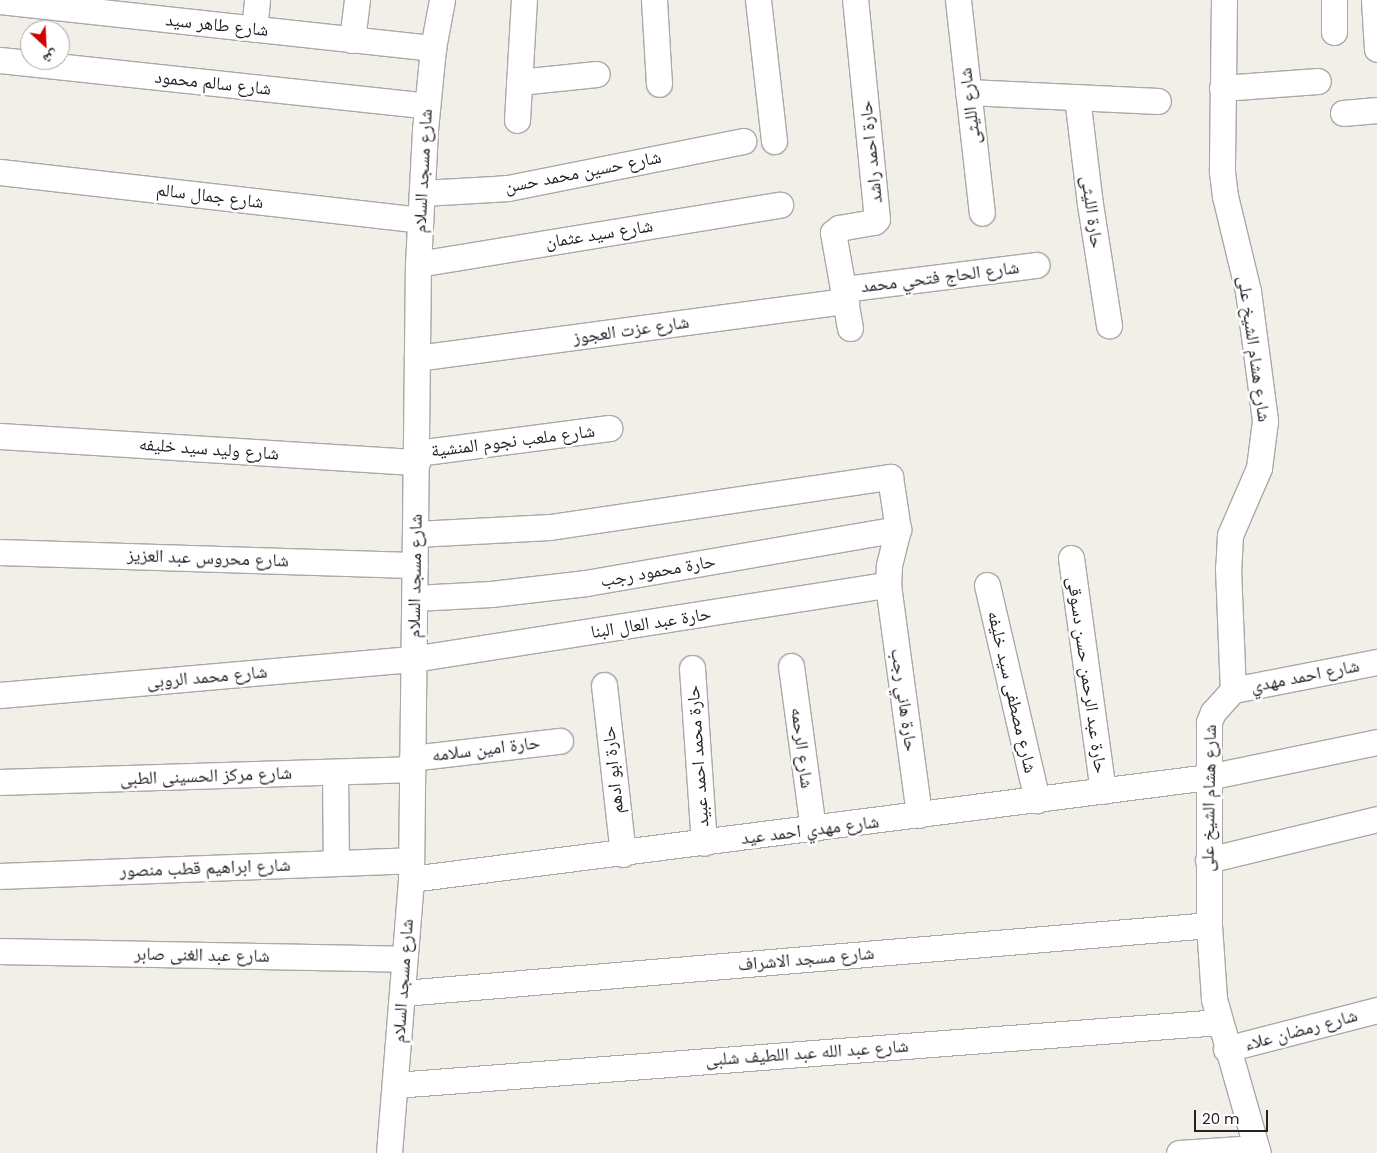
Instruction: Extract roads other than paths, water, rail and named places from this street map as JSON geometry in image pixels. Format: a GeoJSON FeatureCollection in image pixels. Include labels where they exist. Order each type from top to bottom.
{"type":"FeatureCollection","features":[{"type":"Feature","properties":{"kind":"street"},"geometry":{"type":"LineString","coordinates":[[254,29],[257,0]]}},
{"type":"Feature","properties":{"kind":"street"},"geometry":{"type":"LineString","coordinates":[[352,40],[357,0]]}},
{"type":"Feature","properties":{"kind":"street","name":"شارع مسجد السلام"},"geometry":{"type":"LineString","coordinates":[[389,1153],[403,993],[411,870],[420,220],[427,106],[433,48],[442,0]]}},
{"type":"Feature","properties":{"kind":"street"},"geometry":{"type":"LineString","coordinates":[[517,120],[524,0]]}},
{"type":"Feature","properties":{"kind":"street"},"geometry":{"type":"LineString","coordinates":[[654,0],[659,84]]}},
{"type":"Feature","properties":{"kind":"street"},"geometry":{"type":"LineString","coordinates":[[758,0],[774,141]]}},
{"type":"Feature","properties":{"kind":"street","name":"حارة احمد راشد"},"geometry":{"type":"LineString","coordinates":[[850,328],[834,230],[874,222],[877,218],[855,0]]}},
{"type":"Feature","properties":{"kind":"street","name":"شارع الليثى"},"geometry":{"type":"LineString","coordinates":[[958,0],[982,213]]}},
{"type":"Feature","properties":{"kind":"street","name":"شارع هشام الشيخ على"},"geometry":{"type":"LineString","coordinates":[[1224,0],[1222,88],[1225,196],[1248,291],[1265,421],[1259,468],[1230,535],[1228,568],[1233,690],[1210,717],[1208,778],[1209,925],[1214,999],[1226,1049],[1257,1150]]}},
{"type":"Feature","properties":{"kind":"street"},"geometry":{"type":"LineString","coordinates":[[1334,0],[1334,32]]}},
{"type":"Feature","properties":{"kind":"street"},"geometry":{"type":"LineString","coordinates":[[1374,0],[1377,49]]}},
{"type":"Feature","properties":{"kind":"street","name":"شارع طاهر سيد"},"geometry":{"type":"LineString","coordinates":[[0,2],[187,11],[254,29],[433,48]]}},
{"type":"Feature","properties":{"kind":"street","name":"شارع سالم محمود"},"geometry":{"type":"LineString","coordinates":[[0,60],[427,106]]}},
{"type":"Feature","properties":{"kind":"street"},"geometry":{"type":"LineString","coordinates":[[520,82],[597,74]]}},
{"type":"Feature","properties":{"kind":"street"},"geometry":{"type":"LineString","coordinates":[[1222,88],[1318,81]]}},
{"type":"Feature","properties":{"kind":"street"},"geometry":{"type":"LineString","coordinates":[[968,92],[1158,101]]}},
{"type":"Feature","properties":{"kind":"street","name":"حارة الليثى"},"geometry":{"type":"LineString","coordinates":[[1077,97],[1090,204],[1109,326]]}},
{"type":"Feature","properties":{"kind":"street"},"geometry":{"type":"LineString","coordinates":[[1343,113],[1377,110]]}},
{"type":"Feature","properties":{"kind":"street","name":"شارع حسين محمد حسن"},"geometry":{"type":"LineString","coordinates":[[422,193],[502,189],[743,141]]}},
{"type":"Feature","properties":{"kind":"street","name":"شارع جمال سالم"},"geometry":{"type":"LineString","coordinates":[[0,172],[420,220]]}},
{"type":"Feature","properties":{"kind":"street","name":"شارع سيد عثمان"},"geometry":{"type":"LineString","coordinates":[[418,264],[780,205]]}},
{"type":"Feature","properties":{"kind":"street","name":"شارع الحاج فتحي محمد"},"geometry":{"type":"LineString","coordinates":[[844,295],[1037,265]]}},
{"type":"Feature","properties":{"kind":"street","name":"شارع عزت العجوز"},"geometry":{"type":"LineString","coordinates":[[417,358],[844,295]]}},
{"type":"Feature","properties":{"kind":"street","name":"شارع ملعب نجوم المنشية"},"geometry":{"type":"LineString","coordinates":[[417,457],[609,428]]}},
{"type":"Feature","properties":{"kind":"street","name":"شارع وليد سيد خليفه"},"geometry":{"type":"LineString","coordinates":[[0,436],[417,457]]}},
{"type":"Feature","properties":{"kind":"street"},"geometry":{"type":"LineString","coordinates":[[416,534],[504,532],[608,520],[887,476],[891,480],[898,529]]}},
{"type":"Feature","properties":{"kind":"street","name":"حارة هاني رجب"},"geometry":{"type":"LineString","coordinates":[[898,529],[889,566],[888,585],[919,815]]}},
{"type":"Feature","properties":{"kind":"street","name":"حارة محمود رجب"},"geometry":{"type":"LineString","coordinates":[[415,598],[568,586],[898,529]]}},
{"type":"Feature","properties":{"kind":"street","name":"شارع محروس عبد العزيز"},"geometry":{"type":"LineString","coordinates":[[0,552],[415,565]]}},
{"type":"Feature","properties":{"kind":"street","name":"حارة عبد الرحمن حسن دسوقى"},"geometry":{"type":"LineString","coordinates":[[1071,558],[1103,791]]}},
{"type":"Feature","properties":{"kind":"street","name":"حارة عبد العال البنا"},"geometry":{"type":"LineString","coordinates":[[414,659],[888,585]]}},
{"type":"Feature","properties":{"kind":"street","name":"شارع مصطفى سيد خليفه"},"geometry":{"type":"LineString","coordinates":[[987,585],[1037,800]]}},
{"type":"Feature","properties":{"kind":"street","name":"شارع محمد الروبى"},"geometry":{"type":"LineString","coordinates":[[0,695],[414,659]]}},
{"type":"Feature","properties":{"kind":"street","name":"شارع احمد مهدي"},"geometry":{"type":"LineString","coordinates":[[1233,690],[1377,662]]}},
{"type":"Feature","properties":{"kind":"street","name":"شارع الرحمه"},"geometry":{"type":"LineString","coordinates":[[791,666],[813,830]]}},
{"type":"Feature","properties":{"kind":"street","name":"حارة محمد احمد عبيد"},"geometry":{"type":"LineString","coordinates":[[692,668],[704,843]]}},
{"type":"Feature","properties":{"kind":"street","name":"حارة ابو ادهم"},"geometry":{"type":"LineString","coordinates":[[604,685],[623,854]]}},
{"type":"Feature","properties":{"kind":"street","name":"حارة امين سلامه"},"geometry":{"type":"LineString","coordinates":[[412,764],[560,741]]}},
{"type":"Feature","properties":{"kind":"street","name":"شارع مهدي احمد عيد"},"geometry":{"type":"LineString","coordinates":[[411,870],[623,854],[1208,778],[1377,742]]}},
{"type":"Feature","properties":{"kind":"street","name":"شارع مركز الحسينى الطبى"},"geometry":{"type":"LineString","coordinates":[[0,782],[335,772],[412,764]]}},
{"type":"Feature","properties":{"kind":"street"},"geometry":{"type":"LineString","coordinates":[[335,772],[336,863]]}},
{"type":"Feature","properties":{"kind":"street"},"geometry":{"type":"LineString","coordinates":[[1208,860],[1377,819]]}},
{"type":"Feature","properties":{"kind":"street","name":"شارع ابراهيم قطب منصور"},"geometry":{"type":"LineString","coordinates":[[0,876],[336,863],[411,870]]}},
{"type":"Feature","properties":{"kind":"street","name":"شارع مسجد الاشراف"},"geometry":{"type":"LineString","coordinates":[[403,993],[1209,925]]}},
{"type":"Feature","properties":{"kind":"street","name":"شارع عبد الغنى صابر"},"geometry":{"type":"LineString","coordinates":[[0,951],[404,959]]}},
{"type":"Feature","properties":{"kind":"street","name":"شارع رمضان علاء"},"geometry":{"type":"LineString","coordinates":[[1226,1049],[1377,1010]]}},
{"type":"Feature","properties":{"kind":"street","name":"شارع عبد الله عبد اللطيف شلبى"},"geometry":{"type":"LineString","coordinates":[[395,1085],[1220,1022]]}},
{"type":"Feature","properties":{"kind":"street"},"geometry":{"type":"LineString","coordinates":[[1179,1153],[1257,1150]]}}]}
